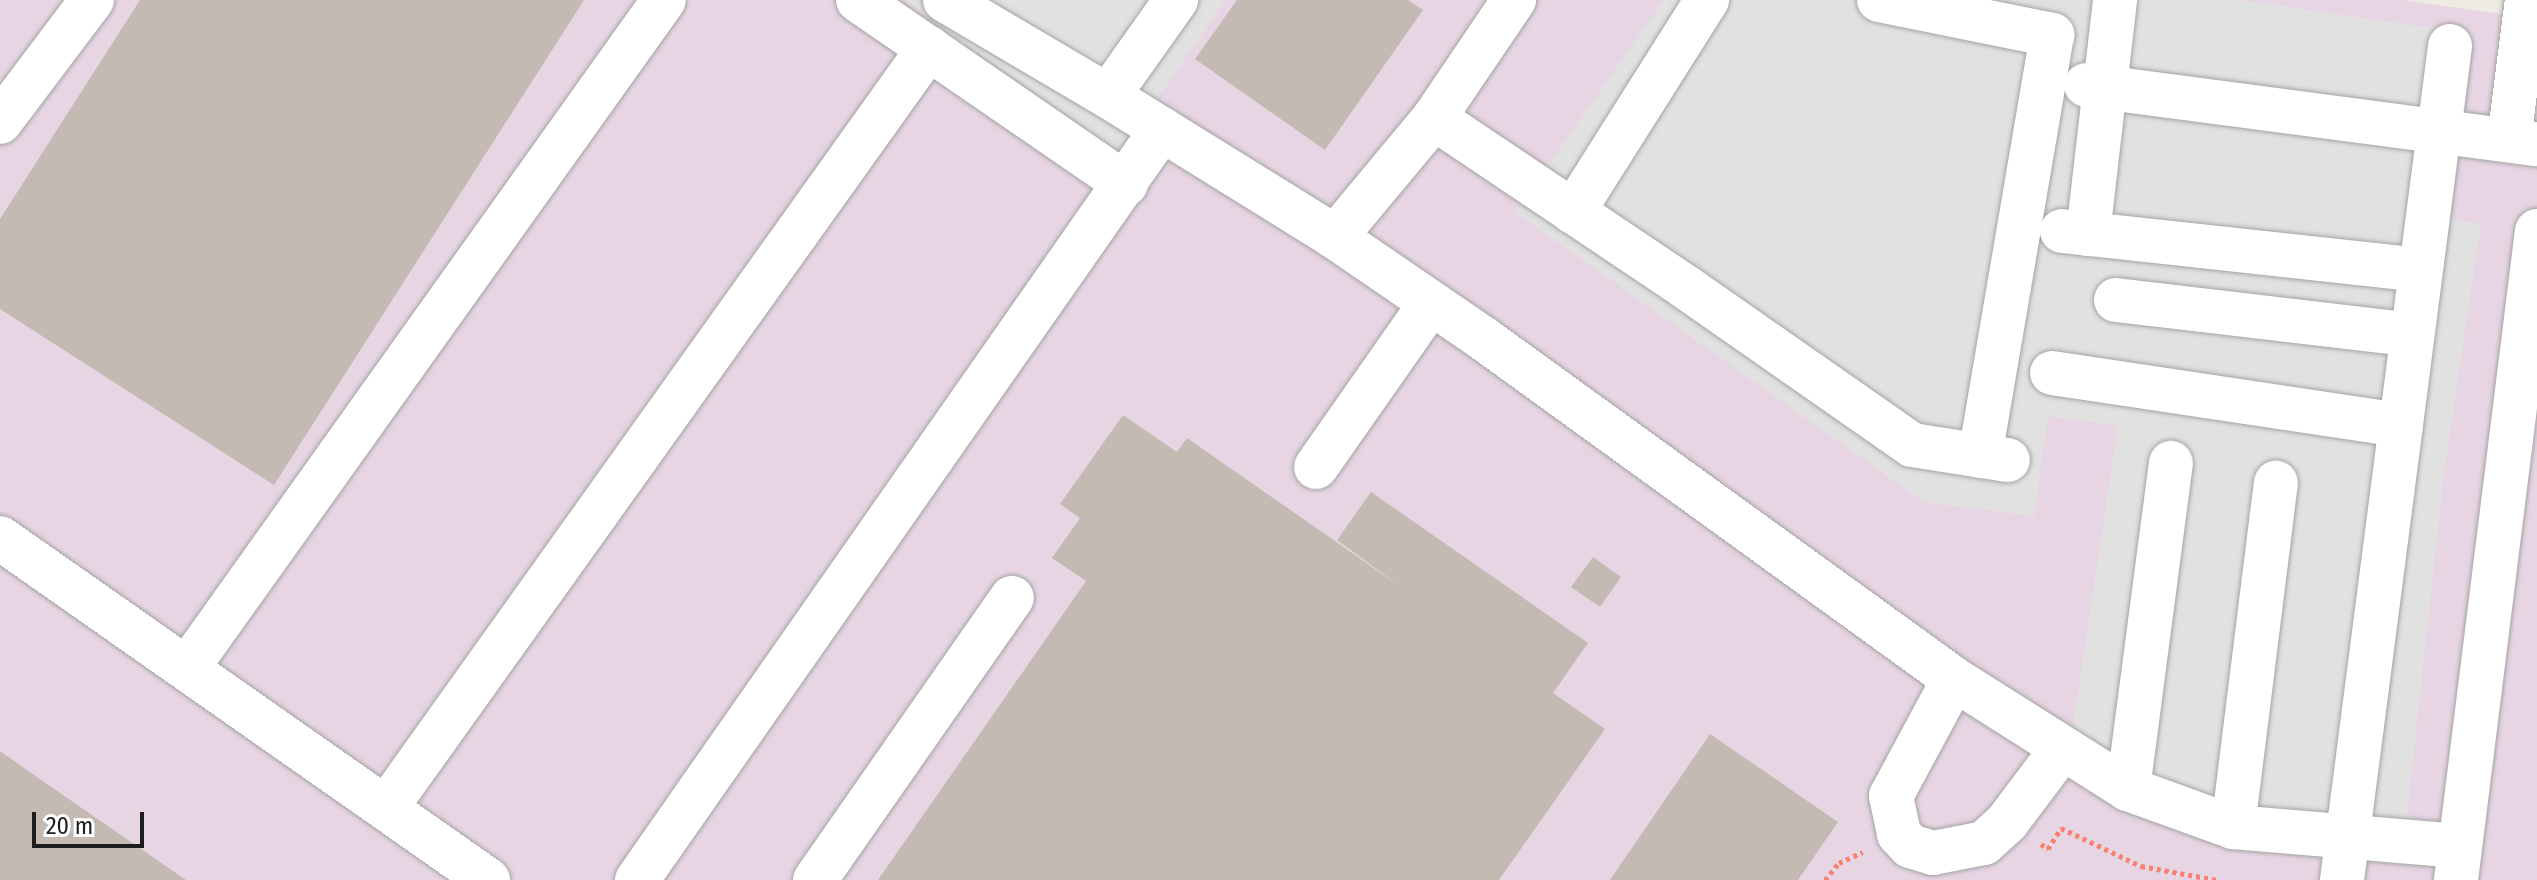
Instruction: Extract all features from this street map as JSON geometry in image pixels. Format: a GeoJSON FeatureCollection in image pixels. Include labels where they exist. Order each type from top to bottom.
{"type":"FeatureCollection","features":[{"type":"Feature","properties":{"kind":"lane"},"geometry":{"type":"LineString","coordinates":[[0,122],[92,0]]}},
{"type":"Feature","properties":{"kind":"lane"},"geometry":{"type":"LineString","coordinates":[[188,667],[664,0]]}},
{"type":"Feature","properties":{"kind":"lane"},"geometry":{"type":"LineString","coordinates":[[858,0],[1126,184]]}},
{"type":"Feature","properties":{"kind":"lane"},"geometry":{"type":"LineString","coordinates":[[945,0],[1108,96],[1335,237],[1954,679],[2128,789],[2233,827],[2347,837],[2458,863],[2537,231]]}},
{"type":"Feature","properties":{"kind":"lane"},"geometry":{"type":"LineString","coordinates":[[1108,96],[1176,0]]}},
{"type":"Feature","properties":{"kind":"lane"},"geometry":{"type":"LineString","coordinates":[[1335,237],[1434,118],[1514,0]]}},
{"type":"Feature","properties":{"kind":"lane"},"geometry":{"type":"LineString","coordinates":[[1573,212],[1707,0]]}},
{"type":"Feature","properties":{"kind":"lane"},"geometry":{"type":"LineString","coordinates":[[1434,118],[1912,445],[1994,458],[2052,35],[1879,0]]}},
{"type":"Feature","properties":{"kind":"lane"},"geometry":{"type":"LineString","coordinates":[[2115,0],[2096,86],[2075,233],[2420,270]]}},
{"type":"Feature","properties":{"kind":"lane"},"geometry":{"type":"LineString","coordinates":[[2096,86],[2523,142],[2527,0]]}},
{"type":"Feature","properties":{"kind":"lane"},"geometry":{"type":"LineString","coordinates":[[2342,880],[2450,46]]}},
{"type":"Feature","properties":{"kind":"lane"},"geometry":{"type":"LineString","coordinates":[[386,808],[929,48]]}},
{"type":"Feature","properties":{"kind":"lane"},"geometry":{"type":"LineString","coordinates":[[637,880],[1162,129]]}},
{"type":"Feature","properties":{"kind":"lane"},"geometry":{"type":"LineString","coordinates":[[2116,300],[2412,335]]}},
{"type":"Feature","properties":{"kind":"lane"},"geometry":{"type":"LineString","coordinates":[[1316,467],[1431,303]]}},
{"type":"Feature","properties":{"kind":"lane"},"geometry":{"type":"LineString","coordinates":[[2052,373],[2401,425]]}},
{"type":"Feature","properties":{"kind":"lane"},"geometry":{"type":"LineString","coordinates":[[2128,789],[2171,463]]}},
{"type":"Feature","properties":{"kind":"lane"},"geometry":{"type":"LineString","coordinates":[[2233,827],[2276,483]]}},
{"type":"Feature","properties":{"kind":"lane"},"geometry":{"type":"LineString","coordinates":[[0,538],[488,880]]}},
{"type":"Feature","properties":{"kind":"lane"},"geometry":{"type":"LineString","coordinates":[[815,880],[1012,598]]}},
{"type":"Feature","properties":{"kind":"lane"},"geometry":{"type":"LineString","coordinates":[[1954,679],[1891,796],[1899,834],[1910,846],[1933,853],[1984,843],[2007,822],[2062,749]]}},
{"type":"Feature","properties":{"kind":"shaded area"},"geometry":{"type":"Polygon","coordinates":[[[0,0],[2402,0],[2537,19],[2537,880],[0,880],[0,0]]]}},
{"type":"Feature","properties":{"kind":"shaded area"},"geometry":{"type":"Polygon","coordinates":[[[904,0],[1226,0],[1120,153],[904,0]]]}},
{"type":"Feature","properties":{"kind":"shaded area"},"geometry":{"type":"Polygon","coordinates":[[[1664,0],[2240,0],[2473,34],[2444,219],[2481,224],[2444,473],[2404,844],[2197,830],[2069,753],[2118,426],[2048,416],[2034,516],[1924,502],[1515,212],[1664,0]]]}},
{"type":"Feature","properties":{"kind":"building"},"geometry":{"type":"Polygon","coordinates":[[[140,0],[584,0],[274,485],[0,309],[0,219],[140,0]]]}},
{"type":"Feature","properties":{"kind":"building"},"geometry":{"type":"Polygon","coordinates":[[[1237,0],[1408,0],[1423,10],[1325,150],[1195,59],[1237,0]]]}},
{"type":"Feature","properties":{"kind":"building"},"geometry":{"type":"Polygon","coordinates":[[[1123,415],[1177,452],[1187,438],[1404,589],[1337,540],[1371,492],[1588,643],[1553,693],[1605,729],[1499,880],[878,880],[1086,581],[1052,558],[1080,518],[1060,504],[1123,415]]]}},
{"type":"Feature","properties":{"kind":"building"},"geometry":{"type":"Polygon","coordinates":[[[1593,557],[1621,577],[1600,607],[1571,587],[1593,557]]]}},
{"type":"Feature","properties":{"kind":"building"},"geometry":{"type":"Polygon","coordinates":[[[1710,734],[1838,822],[1798,880],[1610,880],[1710,734]]]}},
{"type":"Feature","properties":{"kind":"building"},"geometry":{"type":"Polygon","coordinates":[[[0,751],[34,775],[186,880],[0,880],[0,751]]]}}]}
